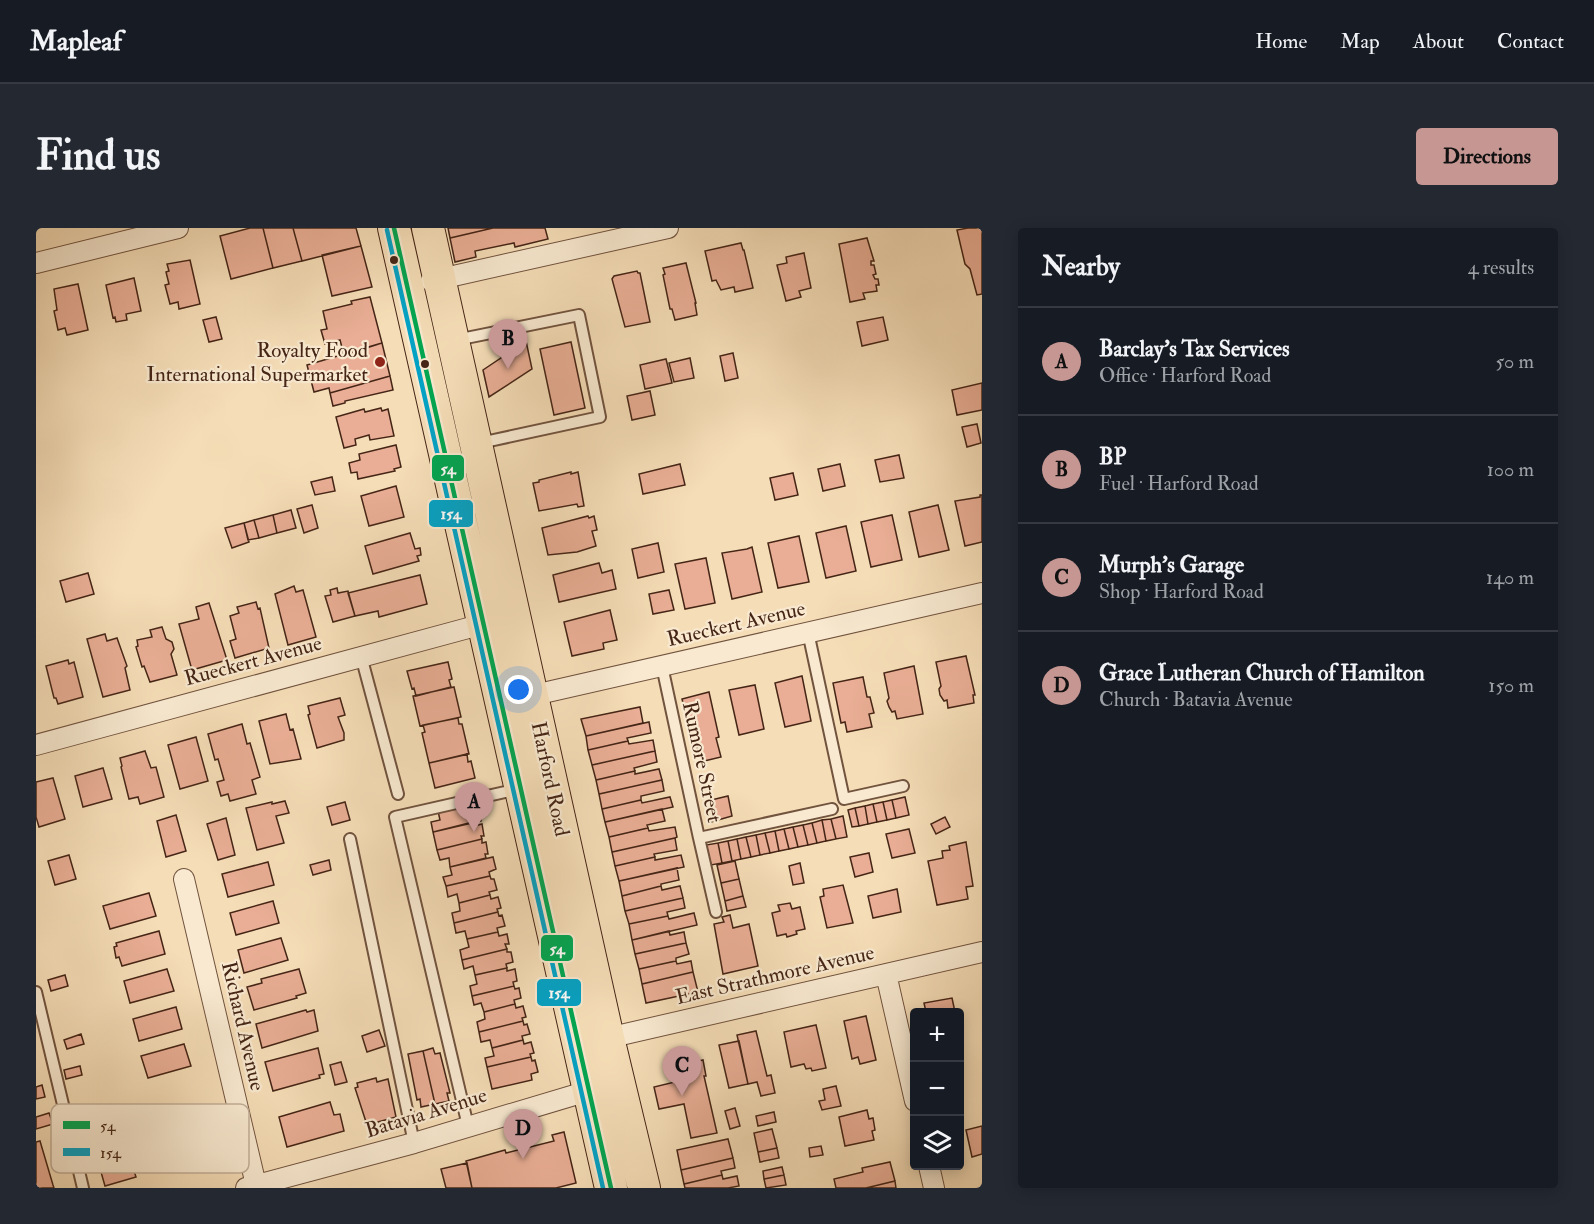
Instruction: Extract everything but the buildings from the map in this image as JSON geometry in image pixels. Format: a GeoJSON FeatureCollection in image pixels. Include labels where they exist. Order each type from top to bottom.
{"type":"FeatureCollection","features":[{"type":"Feature","properties":{"kind":"main road","name":"Harford Road"},"geometry":{"type":"LineString","coordinates":[[394,228],[407,286],[437,344]]}},
{"type":"Feature","properties":{"kind":"main road","name":"Harford Road"},"geometry":{"type":"LineString","coordinates":[[428,228],[439,279],[437,344],[460,447],[532,695],[594,1042],[604,1086],[644,1188]]}},
{"type":"Feature","properties":{"kind":"main road","name":"Harford Road"},"geometry":{"type":"LineString","coordinates":[[460,447],[483,624],[521,789],[594,1042]]}},
{"type":"Feature","properties":{"kind":"main road","name":"Harford Road"},"geometry":{"type":"LineString","coordinates":[[604,1086],[611,1188]]}},
{"type":"Feature","properties":{"kind":"street"},"geometry":{"type":"LineString","coordinates":[[36,263],[178,228]]}},
{"type":"Feature","properties":{"kind":"street"},"geometry":{"type":"LineString","coordinates":[[407,286],[626,233],[668,228]]}},
{"type":"Feature","properties":{"kind":"street","name":"Rueckert Avenue"},"geometry":{"type":"LineString","coordinates":[[501,702],[982,593]]}},
{"type":"Feature","properties":{"kind":"street","name":"Rueckert Avenue"},"geometry":{"type":"LineString","coordinates":[[36,745],[483,624]]}},
{"type":"Feature","properties":{"kind":"street","name":"Richard Avenue"},"geometry":{"type":"LineString","coordinates":[[184,879],[233,1104]]}},
{"type":"Feature","properties":{"kind":"street","name":"East Strathmore Avenue"},"geometry":{"type":"LineString","coordinates":[[594,1042],[982,952]]}},
{"type":"Feature","properties":{"kind":"street"},"geometry":{"type":"LineString","coordinates":[[886,974],[910,1079]]}},
{"type":"Feature","properties":{"kind":"street","name":"Batavia Avenue"},"geometry":{"type":"LineString","coordinates":[[251,1187],[414,1143],[604,1086]]}},
{"type":"Feature","properties":{"kind":"street"},"geometry":{"type":"LineString","coordinates":[[930,1170],[934,1188]]}},
{"type":"Feature","properties":{"kind":"lane"},"geometry":{"type":"LineString","coordinates":[[437,344],[579,315],[600,417],[460,447]]}},
{"type":"Feature","properties":{"kind":"lane"},"geometry":{"type":"LineString","coordinates":[[808,632],[844,799],[903,786]]}},
{"type":"Feature","properties":{"kind":"lane"},"geometry":{"type":"LineString","coordinates":[[361,656],[398,794]]}},
{"type":"Feature","properties":{"kind":"lane","name":"Rumore Street"},"geometry":{"type":"LineString","coordinates":[[662,666],[699,838],[832,809]]}},
{"type":"Feature","properties":{"kind":"lane"},"geometry":{"type":"LineString","coordinates":[[468,1126],[394,817],[521,789]]}},
{"type":"Feature","properties":{"kind":"lane"},"geometry":{"type":"LineString","coordinates":[[699,838],[716,912]]}},
{"type":"Feature","properties":{"kind":"lane"},"geometry":{"type":"LineString","coordinates":[[350,839],[414,1143]]}},
{"type":"Feature","properties":{"kind":"lane"},"geometry":{"type":"LineString","coordinates":[[36,992],[63,1104]]}},
{"type":"Feature","properties":{"kind":"lane"},"geometry":{"type":"LineString","coordinates":[[79,1173],[83,1188]]}},
{"type":"Feature","properties":{"kind":"transit line","name":"54"},"geometry":{"type":"LineString","coordinates":[[394,228],[611,1188]]}},
{"type":"Feature","properties":{"kind":"transit line","name":"154"},"geometry":{"type":"LineString","coordinates":[[387,230],[603,1188]]}},
{"type":"Feature","properties":{"kind":"place","name":"Royalty Food International Supermarket"},"geometry":{"type":"Point","coordinates":[380,362]}},
{"type":"Feature","properties":{"kind":"place","name":"BP"},"geometry":{"type":"Point","coordinates":[508,369]}},
{"type":"Feature","properties":{"kind":"place","name":"Barclay's Tax Services"},"geometry":{"type":"Point","coordinates":[474,832]}},
{"type":"Feature","properties":{"kind":"place","name":"Murph's Garage"},"geometry":{"type":"Point","coordinates":[682,1096]}},
{"type":"Feature","properties":{"kind":"place","name":"Grace Lutheran Church of Hamilton"},"geometry":{"type":"Point","coordinates":[523,1159]}}]}
